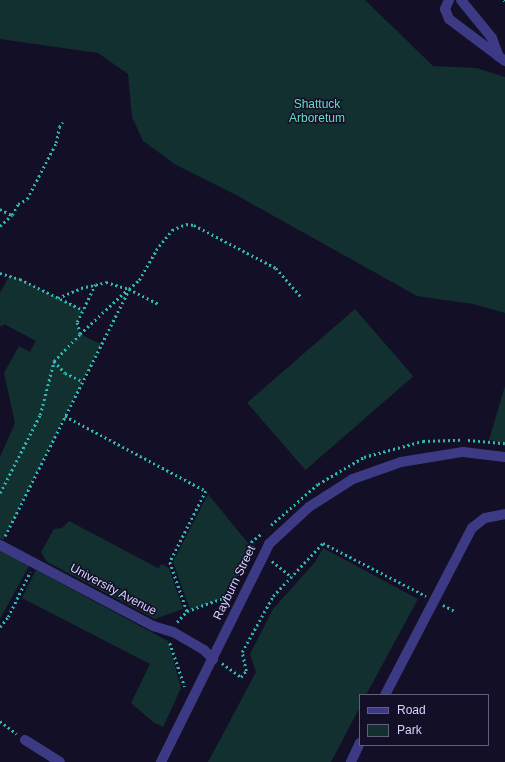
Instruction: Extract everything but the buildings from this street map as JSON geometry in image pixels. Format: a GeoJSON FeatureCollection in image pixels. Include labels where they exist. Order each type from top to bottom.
{"type":"FeatureCollection","features":[{"type":"Feature","properties":{"kind":"street"},"geometry":{"type":"LineString","coordinates":[[449,0],[445,9],[449,19],[502,59]]}},
{"type":"Feature","properties":{"kind":"street"},"geometry":{"type":"LineString","coordinates":[[461,0],[492,38],[502,59]]}},
{"type":"Feature","properties":{"kind":"street","name":"Rayburn Street"},"geometry":{"type":"LineString","coordinates":[[161,762],[269,544],[309,507],[353,479],[401,462],[463,452],[505,457]]}},
{"type":"Feature","properties":{"kind":"street"},"geometry":{"type":"LineString","coordinates":[[386,694],[472,528],[486,518],[505,514]]}},
{"type":"Feature","properties":{"kind":"street","name":"University Avenue"},"geometry":{"type":"LineString","coordinates":[[1,542],[35,563],[153,626],[173,632],[204,650],[213,659]]}},
{"type":"Feature","properties":{"kind":"street"},"geometry":{"type":"LineString","coordinates":[[25,740],[60,762]]}},
{"type":"Feature","properties":{"kind":"street"},"geometry":{"type":"LineString","coordinates":[[351,762],[359,745]]}},
{"type":"Feature","properties":{"kind":"path"},"geometry":{"type":"LineString","coordinates":[[0,226],[12,215],[18,204],[27,199],[56,143],[59,127],[63,122]]}},
{"type":"Feature","properties":{"kind":"path"},"geometry":{"type":"LineString","coordinates":[[0,209],[12,215]]}},
{"type":"Feature","properties":{"kind":"path"},"geometry":{"type":"LineString","coordinates":[[0,493],[40,415],[54,361],[80,334],[139,280],[163,240],[172,230],[186,224],[194,225],[276,268],[302,298]]}},
{"type":"Feature","properties":{"kind":"path"},"geometry":{"type":"LineString","coordinates":[[0,273],[20,279],[83,310]]}},
{"type":"Feature","properties":{"kind":"path"},"geometry":{"type":"LineString","coordinates":[[58,298],[96,283],[106,282],[129,289],[158,304]]}},
{"type":"Feature","properties":{"kind":"path"},"geometry":{"type":"LineString","coordinates":[[80,334],[77,322],[96,283]]}},
{"type":"Feature","properties":{"kind":"path"},"geometry":{"type":"LineString","coordinates":[[1,542],[129,289]]}},
{"type":"Feature","properties":{"kind":"path"},"geometry":{"type":"LineString","coordinates":[[54,361],[65,373],[82,381]]}},
{"type":"Feature","properties":{"kind":"path"},"geometry":{"type":"LineString","coordinates":[[65,416],[206,491],[170,562],[187,611]]}},
{"type":"Feature","properties":{"kind":"path"},"geometry":{"type":"LineString","coordinates":[[213,659],[241,677],[246,671],[242,652],[273,596],[323,543],[455,611]]}},
{"type":"Feature","properties":{"kind":"path"},"geometry":{"type":"LineString","coordinates":[[0,627],[8,617],[35,563]]}},
{"type":"Feature","properties":{"kind":"path"},"geometry":{"type":"LineString","coordinates":[[173,632],[169,638],[185,686],[182,693]]}},
{"type":"Feature","properties":{"kind":"path"},"geometry":{"type":"LineString","coordinates":[[0,721],[25,740]]}},
{"type":"Feature","properties":{"kind":"green space","name":"Shattuck Arboretum"},"geometry":{"type":"Polygon","coordinates":[[[0,0],[365,0],[433,66],[476,68],[505,77],[505,313],[473,304],[417,296],[238,196],[176,165],[143,141],[132,117],[128,74],[98,53],[0,39],[0,0]]]}},
{"type":"Feature","properties":{"kind":"green space"},"geometry":{"type":"Polygon","coordinates":[[[15,277],[83,310],[77,322],[80,334],[101,344],[3,540],[0,539],[0,457],[15,423],[4,373],[19,346],[30,352],[36,341],[4,324],[2,327],[0,325],[0,293],[8,278],[15,277]]]}},
{"type":"Feature","properties":{"kind":"green space"},"geometry":{"type":"Polygon","coordinates":[[[355,309],[413,376],[305,470],[247,403],[355,309]]]}},
{"type":"Feature","properties":{"kind":"green space"},"geometry":{"type":"Polygon","coordinates":[[[505,386],[505,443],[489,440],[505,386]]]}},
{"type":"Feature","properties":{"kind":"green space"},"geometry":{"type":"Polygon","coordinates":[[[208,494],[252,548],[226,597],[190,610],[173,562],[208,494]]]}},
{"type":"Feature","properties":{"kind":"green space"},"geometry":{"type":"Polygon","coordinates":[[[69,521],[158,568],[162,564],[169,568],[183,609],[155,619],[47,562],[41,552],[54,529],[62,528],[69,521]]]}},
{"type":"Feature","properties":{"kind":"green space"},"geometry":{"type":"Polygon","coordinates":[[[323,548],[418,599],[367,694],[359,694],[359,709],[331,762],[208,762],[256,672],[250,654],[273,609],[315,562],[323,548]]]}},
{"type":"Feature","properties":{"kind":"green space"},"geometry":{"type":"Polygon","coordinates":[[[0,550],[29,566],[0,619],[0,550]]]}},
{"type":"Feature","properties":{"kind":"green space"},"geometry":{"type":"Polygon","coordinates":[[[36,570],[168,641],[181,688],[163,727],[153,722],[131,703],[150,664],[22,598],[36,570]]]}}]}
